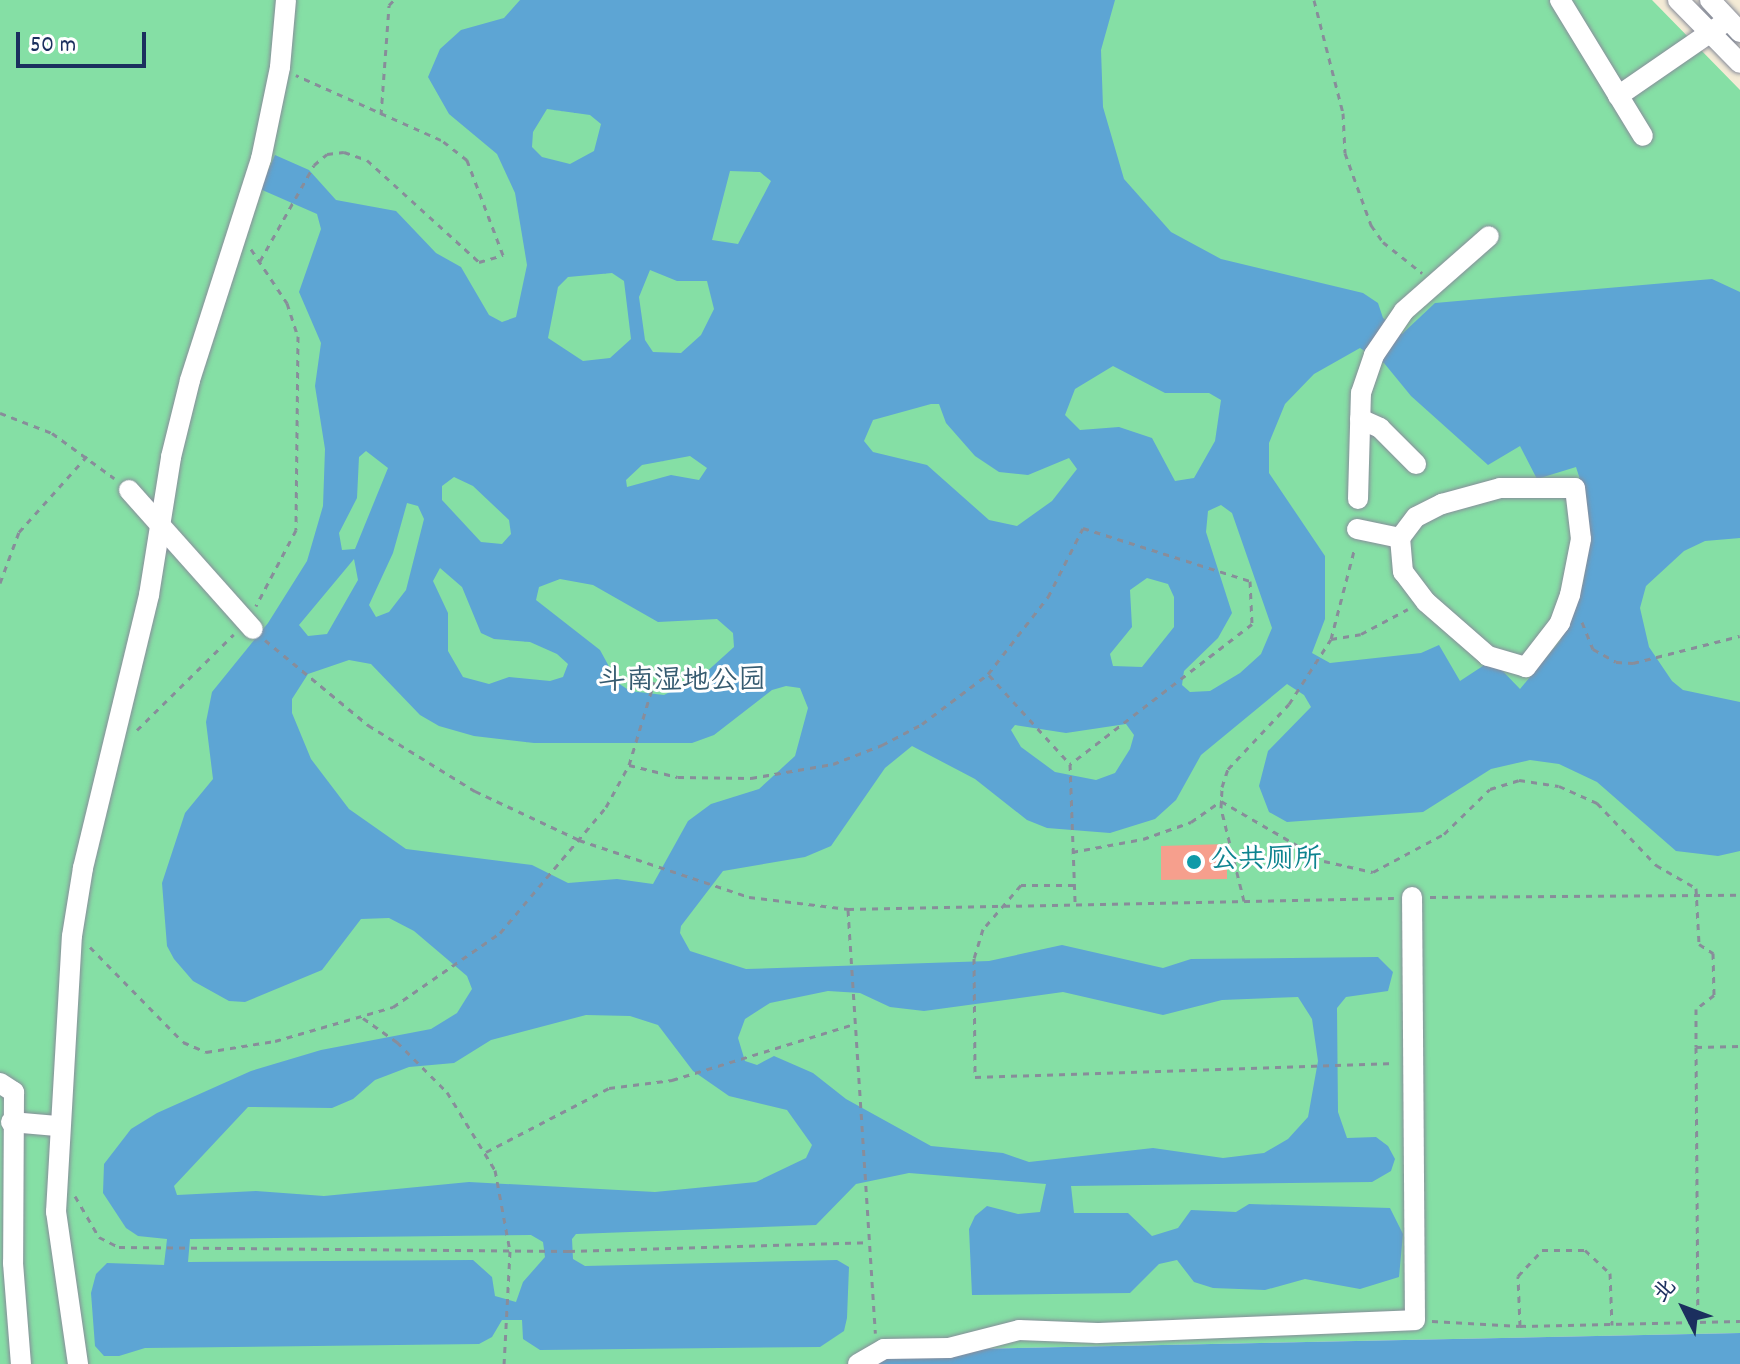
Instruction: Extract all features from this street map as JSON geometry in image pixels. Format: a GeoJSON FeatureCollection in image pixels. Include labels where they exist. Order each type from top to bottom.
{"type":"FeatureCollection","features":[{"type":"Feature","properties":{"kind":"street"},"geometry":{"type":"LineString","coordinates":[[78,1364],[56,1175],[72,936],[157,517],[190,380],[261,159],[280,67],[286,0]]}},
{"type":"Feature","properties":{"kind":"street"},"geometry":{"type":"LineString","coordinates":[[1560,0],[1643,136]]}},
{"type":"Feature","properties":{"kind":"street"},"geometry":{"type":"LineString","coordinates":[[1678,0],[1710,36],[1740,63]]}},
{"type":"Feature","properties":{"kind":"street"},"geometry":{"type":"LineString","coordinates":[[1618,96],[1710,36],[1734,26],[1710,0]]}},
{"type":"Feature","properties":{"kind":"street"},"geometry":{"type":"LineString","coordinates":[[1358,499],[1361,393],[1374,355],[1404,311],[1489,236]]}},
{"type":"Feature","properties":{"kind":"street"},"geometry":{"type":"LineString","coordinates":[[1360,419],[1380,428],[1416,464]]}},
{"type":"Feature","properties":{"kind":"street"},"geometry":{"type":"LineString","coordinates":[[1575,488],[1581,539],[1570,595],[1560,623],[1526,667],[1488,656],[1426,602],[1403,572],[1400,538],[1416,517],[1485,492],[1575,488]]}},
{"type":"Feature","properties":{"kind":"street"},"geometry":{"type":"LineString","coordinates":[[129,490],[157,517],[249,626]]}},
{"type":"Feature","properties":{"kind":"street"},"geometry":{"type":"LineString","coordinates":[[1357,529],[1400,538]]}},
{"type":"Feature","properties":{"kind":"street"},"geometry":{"type":"LineString","coordinates":[[866,1358],[971,1344],[1019,1330],[1097,1333],[1415,1320],[1412,897]]}},
{"type":"Feature","properties":{"kind":"street"},"geometry":{"type":"LineString","coordinates":[[0,1083],[14,1092],[17,1122],[21,1364]]}},
{"type":"Feature","properties":{"kind":"street"},"geometry":{"type":"LineString","coordinates":[[17,1122],[57,1126]]}},
{"type":"Feature","properties":{"kind":"path"},"geometry":{"type":"LineString","coordinates":[[381,115],[389,5],[394,0]]}},
{"type":"Feature","properties":{"kind":"path"},"geometry":{"type":"LineString","coordinates":[[1314,0],[1343,113],[1345,153],[1371,225],[1383,242],[1406,256],[1433,284]]}},
{"type":"Feature","properties":{"kind":"path"},"geometry":{"type":"LineString","coordinates":[[260,261],[314,165],[327,154],[344,152],[367,160],[479,262],[503,255],[467,160],[441,140],[280,67]]}},
{"type":"Feature","properties":{"kind":"path"},"geometry":{"type":"LineString","coordinates":[[131,736],[249,626],[296,530],[298,336],[287,303],[260,261],[237,234]]}},
{"type":"Feature","properties":{"kind":"path"},"geometry":{"type":"LineString","coordinates":[[0,413],[52,433],[129,490]]}},
{"type":"Feature","properties":{"kind":"path"},"geometry":{"type":"LineString","coordinates":[[0,583],[19,532],[87,456]]}},
{"type":"Feature","properties":{"kind":"path"},"geometry":{"type":"LineString","coordinates":[[629,765],[713,780],[833,764],[922,724],[988,674],[1031,624],[1083,528],[1250,581],[1252,624],[1070,764]]}},
{"type":"Feature","properties":{"kind":"path"},"geometry":{"type":"LineString","coordinates":[[1244,901],[1221,801],[1222,787],[1228,769],[1294,696],[1331,639],[1357,529]]}},
{"type":"Feature","properties":{"kind":"path"},"geometry":{"type":"LineString","coordinates":[[1331,639],[1361,634],[1426,602]]}},
{"type":"Feature","properties":{"kind":"path"},"geometry":{"type":"LineString","coordinates":[[1581,618],[1593,649],[1616,662],[1633,663],[1740,636]]}},
{"type":"Feature","properties":{"kind":"path"},"geometry":{"type":"LineString","coordinates":[[249,626],[309,679],[400,748],[524,817],[652,868],[788,905],[848,909],[1412,897],[1740,895]]}},
{"type":"Feature","properties":{"kind":"path"},"geometry":{"type":"LineString","coordinates":[[988,674],[1070,764],[1075,903]]}},
{"type":"Feature","properties":{"kind":"path"},"geometry":{"type":"LineString","coordinates":[[72,936],[103,958],[194,1048],[206,1052],[275,1041],[363,1018],[413,996],[500,933],[555,870],[619,788],[654,682]]}},
{"type":"Feature","properties":{"kind":"path"},"geometry":{"type":"LineString","coordinates":[[1221,801],[1324,861],[1373,872],[1444,834],[1490,789],[1519,780],[1538,782],[1597,803],[1656,865],[1692,882],[1698,896],[1699,944],[1713,953],[1714,995],[1696,1009],[1698,1321]]}},
{"type":"Feature","properties":{"kind":"path"},"geometry":{"type":"LineString","coordinates":[[1072,852],[1143,839],[1191,822],[1221,801]]}},
{"type":"Feature","properties":{"kind":"path"},"geometry":{"type":"LineString","coordinates":[[1074,885],[1021,885],[983,929],[974,958],[975,1077],[1415,1063]]}},
{"type":"Feature","properties":{"kind":"path"},"geometry":{"type":"LineString","coordinates":[[848,909],[873,1288],[866,1358]]}},
{"type":"Feature","properties":{"kind":"path"},"geometry":{"type":"LineString","coordinates":[[363,1018],[425,1068],[466,1117],[495,1170],[510,1251],[504,1364]]}},
{"type":"Feature","properties":{"kind":"path"},"geometry":{"type":"LineString","coordinates":[[486,1152],[609,1088],[672,1080],[855,1024]]}},
{"type":"Feature","properties":{"kind":"path"},"geometry":{"type":"LineString","coordinates":[[1696,1047],[1740,1046]]}},
{"type":"Feature","properties":{"kind":"path"},"geometry":{"type":"LineString","coordinates":[[56,1175],[108,1244],[158,1249],[569,1251],[868,1242]]}},
{"type":"Feature","properties":{"kind":"path"},"geometry":{"type":"LineString","coordinates":[[1520,1326],[1518,1276],[1542,1250],[1585,1250],[1610,1273],[1612,1325]]}},
{"type":"Feature","properties":{"kind":"path"},"geometry":{"type":"LineString","coordinates":[[1415,1320],[1520,1326],[1740,1321]]}},
{"type":"Feature","properties":{"kind":"green space","name":"斗南湿地公园"},"geometry":{"type":"Polygon","coordinates":[[[0,0],[1652,0],[1740,90],[1740,1333],[877,1351],[875,1364],[0,1364],[0,0]]]}},
{"type":"Feature","properties":{"kind":"water"},"geometry":{"type":"Polygon","coordinates":[[[520,0],[1115,0],[1101,50],[1103,107],[1124,179],[1171,232],[1221,259],[1363,293],[1378,303],[1383,318],[1402,334],[1435,303],[1712,279],[1740,292],[1740,538],[1705,541],[1684,551],[1646,586],[1640,608],[1649,647],[1672,681],[1683,690],[1740,702],[1740,851],[1718,856],[1676,851],[1597,782],[1559,764],[1530,760],[1491,769],[1423,812],[1287,822],[1269,812],[1259,786],[1268,751],[1311,707],[1304,695],[1287,684],[1201,755],[1176,800],[1155,819],[1110,833],[1047,828],[1027,820],[975,779],[912,746],[885,768],[831,846],[805,857],[723,871],[681,926],[680,933],[690,951],[746,969],[989,961],[1062,945],[1163,968],[1191,959],[1378,957],[1393,972],[1388,991],[1346,997],[1337,1008],[1338,1112],[1347,1138],[1376,1137],[1388,1146],[1395,1159],[1391,1171],[1372,1182],[1071,1186],[1074,1213],[1128,1213],[1152,1236],[1178,1228],[1191,1210],[1236,1212],[1249,1204],[1390,1208],[1403,1234],[1399,1277],[1360,1289],[1305,1279],[1265,1290],[1213,1288],[1194,1282],[1177,1260],[1159,1264],[1130,1293],[972,1295],[969,1229],[975,1216],[987,1206],[1018,1214],[1040,1212],[1046,1184],[909,1173],[856,1184],[816,1225],[576,1234],[572,1239],[573,1259],[585,1266],[837,1260],[849,1267],[847,1318],[844,1331],[820,1347],[540,1350],[523,1339],[522,1320],[502,1320],[492,1337],[479,1344],[145,1348],[119,1356],[104,1356],[95,1346],[91,1293],[96,1274],[107,1263],[164,1265],[167,1239],[138,1236],[126,1228],[103,1193],[104,1164],[131,1129],[157,1113],[251,1071],[321,1050],[431,1029],[457,1013],[472,989],[467,976],[414,931],[389,918],[361,919],[322,970],[245,1002],[229,1001],[193,981],[174,959],[167,946],[162,883],[185,813],[213,779],[206,722],[212,692],[268,623],[307,561],[323,506],[325,449],[315,386],[321,343],[299,292],[321,229],[317,214],[260,189],[275,155],[309,170],[336,200],[396,211],[436,253],[461,267],[489,315],[502,322],[516,317],[527,265],[515,193],[497,154],[449,114],[428,77],[440,49],[461,30],[504,18],[520,0]],[[547,109],[533,132],[532,147],[542,157],[570,164],[594,151],[601,124],[590,115],[547,109]],[[730,171],[712,240],[738,244],[771,181],[760,172],[730,171]],[[650,270],[639,297],[645,340],[653,352],[681,353],[701,335],[714,309],[707,281],[677,281],[650,270]],[[612,273],[568,277],[558,287],[548,338],[583,361],[610,358],[631,339],[624,281],[612,273]],[[1360,348],[1314,374],[1285,404],[1269,443],[1269,473],[1325,556],[1325,619],[1312,653],[1330,663],[1421,653],[1439,645],[1460,681],[1492,660],[1520,689],[1560,641],[1583,583],[1587,560],[1583,489],[1576,467],[1537,479],[1520,446],[1488,465],[1411,396],[1384,363],[1360,348]],[[1113,366],[1075,389],[1065,415],[1080,430],[1119,427],[1152,438],[1175,481],[1194,478],[1215,441],[1221,400],[1209,393],[1165,393],[1113,366]],[[939,404],[873,420],[864,441],[873,452],[927,465],[989,520],[1017,526],[1052,501],[1077,469],[1069,458],[1028,475],[999,472],[975,456],[946,423],[939,404]],[[366,451],[359,457],[357,498],[339,533],[342,550],[355,549],[388,468],[366,451]],[[690,456],[642,465],[626,480],[627,487],[671,475],[699,480],[707,468],[690,456]],[[454,477],[442,486],[442,500],[481,542],[502,544],[511,534],[509,520],[473,486],[454,477]],[[407,503],[393,553],[369,605],[376,617],[389,612],[406,590],[424,519],[418,506],[407,503]],[[1221,505],[1208,511],[1206,532],[1232,613],[1218,638],[1184,671],[1182,685],[1190,692],[1210,691],[1240,673],[1261,654],[1272,628],[1232,513],[1221,505]],[[354,559],[299,625],[308,636],[327,634],[358,580],[354,559]],[[440,568],[433,581],[448,613],[448,651],[463,677],[489,684],[509,677],[550,681],[563,677],[568,664],[557,654],[530,642],[494,639],[481,633],[462,587],[440,568]],[[1147,578],[1130,590],[1132,627],[1110,654],[1113,666],[1142,667],[1174,627],[1174,597],[1168,584],[1147,578]],[[560,579],[539,587],[536,600],[600,650],[618,683],[630,691],[664,695],[703,675],[734,647],[733,633],[717,619],[658,622],[593,585],[560,579]],[[349,660],[308,674],[292,699],[292,713],[311,759],[349,809],[406,849],[532,865],[568,883],[617,879],[653,884],[688,821],[711,804],[759,789],[795,756],[808,708],[800,688],[786,686],[772,690],[714,735],[692,743],[534,743],[474,736],[439,726],[420,715],[371,664],[349,660]],[[1126,724],[1066,733],[1015,725],[1011,730],[1021,747],[1055,772],[1096,780],[1115,773],[1130,749],[1134,735],[1126,724]],[[828,991],[770,1003],[745,1019],[738,1038],[745,1061],[757,1065],[774,1056],[813,1073],[846,1099],[931,1146],[1003,1153],[1029,1162],[1153,1148],[1223,1158],[1264,1153],[1288,1139],[1308,1117],[1318,1061],[1312,1019],[1298,997],[1222,1000],[1163,1015],[1063,992],[924,1011],[890,1007],[860,993],[828,991]],[[586,1015],[491,1040],[454,1063],[409,1067],[375,1080],[353,1099],[332,1108],[248,1107],[174,1186],[177,1195],[256,1191],[324,1196],[469,1182],[655,1192],[756,1182],[806,1158],[812,1145],[787,1110],[729,1096],[693,1071],[658,1025],[630,1016],[586,1015]],[[531,1235],[190,1239],[188,1262],[473,1260],[492,1277],[495,1296],[516,1302],[523,1282],[545,1257],[543,1242],[531,1235]]]}},
{"type":"Feature","properties":{"kind":"water"},"geometry":{"type":"Polygon","coordinates":[[[1740,1333],[1740,1364],[875,1364],[876,1351],[1740,1333]]]}},
{"type":"Feature","properties":{"kind":"building","name":"公共厕所"},"geometry":{"type":"Polygon","coordinates":[[[1227,844],[1227,879],[1161,880],[1161,846],[1227,844]]]}},
{"type":"Feature","properties":{"kind":"place","name":"公共厕所"},"geometry":{"type":"Point","coordinates":[1194,862]}}]}
